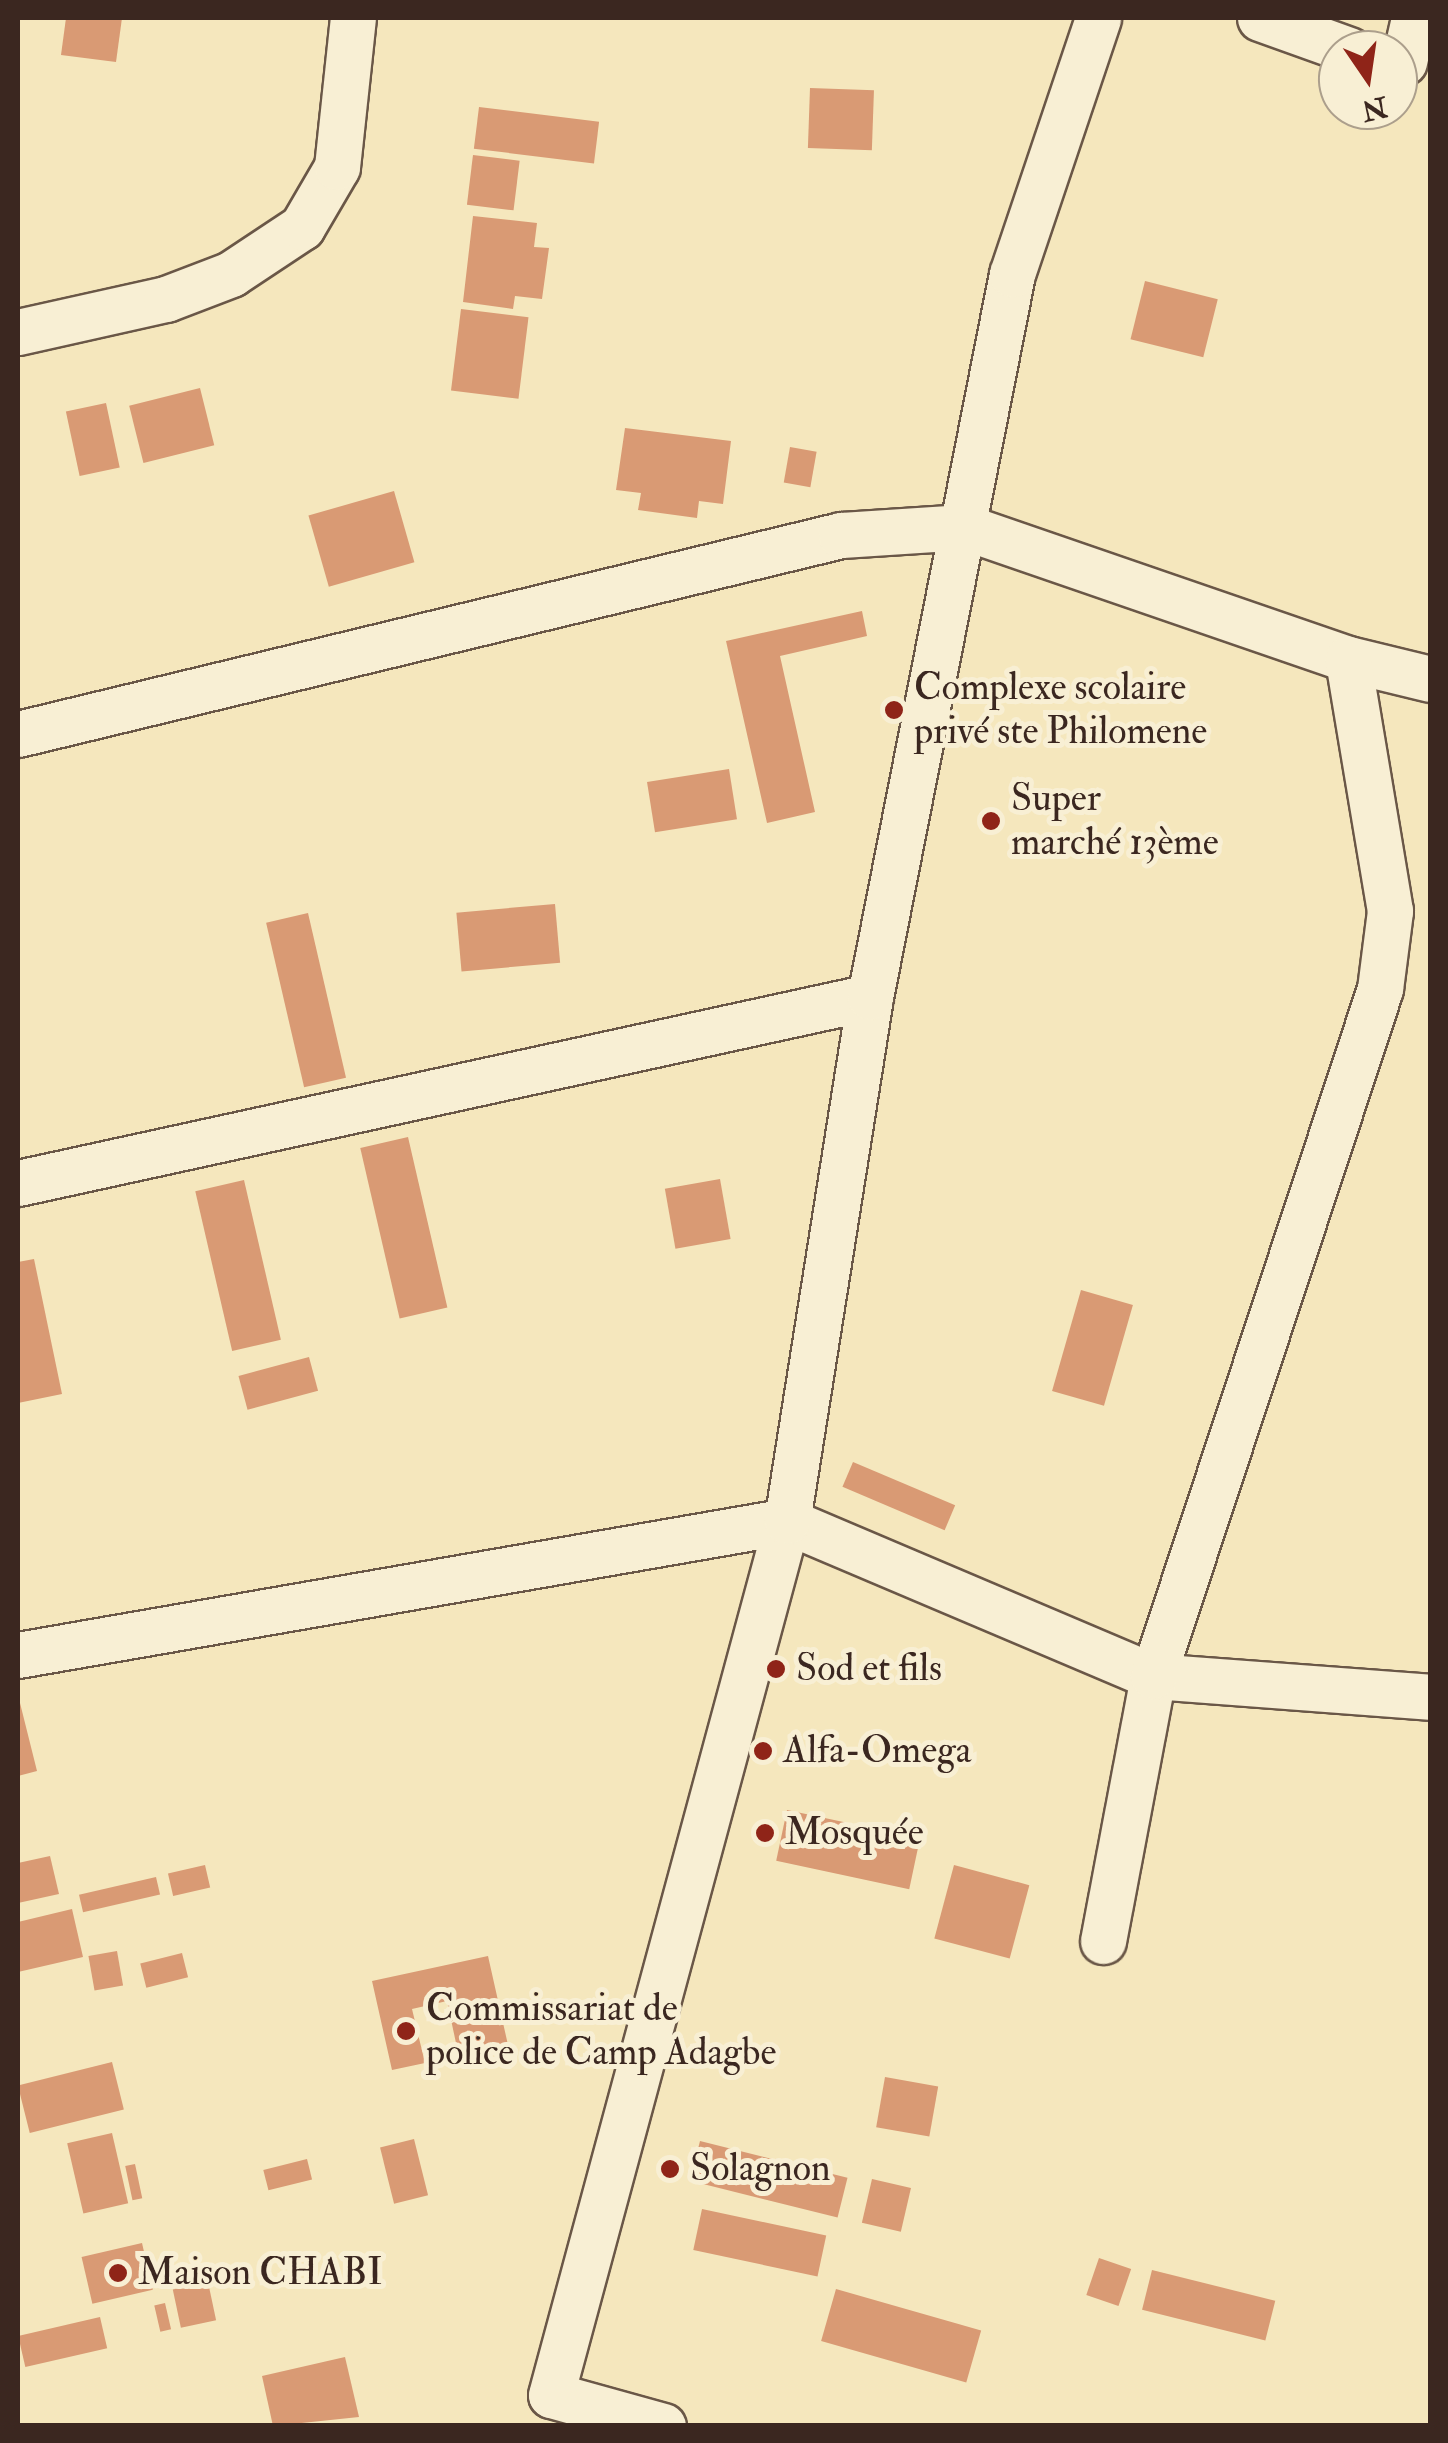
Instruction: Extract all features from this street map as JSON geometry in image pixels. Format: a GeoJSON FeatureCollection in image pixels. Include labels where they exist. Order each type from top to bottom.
{"type":"FeatureCollection","features":[{"type":"Feature","properties":{"kind":"street"},"geometry":{"type":"LineString","coordinates":[[18,332],[166,299],[231,274],[302,227],[337,166],[353,18]]}},
{"type":"Feature","properties":{"kind":"street"},"geometry":{"type":"LineString","coordinates":[[662,2426],[546,2410],[786,1521],[870,998],[1012,274],[1098,18]]}},
{"type":"Feature","properties":{"kind":"street"},"geometry":{"type":"LineString","coordinates":[[1260,18],[1318,39]]}},
{"type":"Feature","properties":{"kind":"street"},"geometry":{"type":"LineString","coordinates":[[18,734],[840,535],[965,527],[1348,659],[1430,679]]}},
{"type":"Feature","properties":{"kind":"street"},"geometry":{"type":"LineString","coordinates":[[1103,1941],[1153,1676],[1380,990],[1390,911],[1348,659]]}},
{"type":"Feature","properties":{"kind":"street"},"geometry":{"type":"LineString","coordinates":[[18,1183],[870,998]]}},
{"type":"Feature","properties":{"kind":"street"},"geometry":{"type":"LineString","coordinates":[[18,1655],[786,1521],[1153,1676],[1430,1696]]}},
{"type":"Feature","properties":{"kind":"building"},"geometry":{"type":"Polygon","coordinates":[[[66,18],[122,18],[116,62],[61,55],[66,18]]]}},
{"type":"Feature","properties":{"kind":"building"},"geometry":{"type":"Polygon","coordinates":[[[810,88],[874,90],[872,150],[808,148],[810,88]]]}},
{"type":"Feature","properties":{"kind":"building"},"geometry":{"type":"Polygon","coordinates":[[[479,107],[599,122],[594,163],[474,149],[479,107]]]}},
{"type":"Feature","properties":{"kind":"building"},"geometry":{"type":"Polygon","coordinates":[[[473,155],[520,161],[514,210],[467,205],[473,155]]]}},
{"type":"Feature","properties":{"kind":"building"},"geometry":{"type":"Polygon","coordinates":[[[473,216],[537,223],[534,247],[549,248],[542,299],[515,296],[513,309],[463,302],[473,216]]]}},
{"type":"Feature","properties":{"kind":"building"},"geometry":{"type":"Polygon","coordinates":[[[1145,281],[1218,299],[1203,357],[1130,339],[1145,281]]]}},
{"type":"Feature","properties":{"kind":"building"},"geometry":{"type":"Polygon","coordinates":[[[461,309],[528,317],[518,399],[451,390],[461,309]]]}},
{"type":"Feature","properties":{"kind":"building"},"geometry":{"type":"Polygon","coordinates":[[[200,388],[214,445],[143,463],[129,406],[200,388]]]}},
{"type":"Feature","properties":{"kind":"building"},"geometry":{"type":"Polygon","coordinates":[[[106,403],[120,468],[80,476],[66,412],[106,403]]]}},
{"type":"Feature","properties":{"kind":"building"},"geometry":{"type":"Polygon","coordinates":[[[625,428],[731,441],[723,504],[699,501],[697,518],[638,510],[641,493],[616,490],[625,428]]]}},
{"type":"Feature","properties":{"kind":"building"},"geometry":{"type":"Polygon","coordinates":[[[790,447],[817,452],[810,487],[784,482],[790,447]]]}},
{"type":"Feature","properties":{"kind":"building"},"geometry":{"type":"Polygon","coordinates":[[[394,491],[414,562],[329,587],[308,516],[394,491]]]}},
{"type":"Feature","properties":{"kind":"building"},"geometry":{"type":"Polygon","coordinates":[[[862,611],[867,636],[780,656],[815,812],[767,823],[726,641],[862,611]]]}},
{"type":"Feature","properties":{"kind":"building"},"geometry":{"type":"Polygon","coordinates":[[[729,769],[737,819],[655,832],[647,782],[729,769]]]}},
{"type":"Feature","properties":{"kind":"building"},"geometry":{"type":"Polygon","coordinates":[[[555,904],[560,963],[462,971],[456,913],[555,904]]]}},
{"type":"Feature","properties":{"kind":"building"},"geometry":{"type":"Polygon","coordinates":[[[308,913],[346,1078],[304,1087],[266,923],[308,913]]]}},
{"type":"Feature","properties":{"kind":"building"},"geometry":{"type":"Polygon","coordinates":[[[408,1137],[447,1308],[400,1319],[360,1148],[408,1137]]]}},
{"type":"Feature","properties":{"kind":"building"},"geometry":{"type":"Polygon","coordinates":[[[720,1179],[731,1239],[675,1249],[665,1189],[720,1179]]]}},
{"type":"Feature","properties":{"kind":"building"},"geometry":{"type":"Polygon","coordinates":[[[244,1180],[281,1340],[232,1351],[195,1191],[244,1180]]]}},
{"type":"Feature","properties":{"kind":"building"},"geometry":{"type":"Polygon","coordinates":[[[34,1259],[62,1394],[18,1403],[18,1262],[34,1259]]]}},
{"type":"Feature","properties":{"kind":"building"},"geometry":{"type":"Polygon","coordinates":[[[1081,1290],[1133,1305],[1104,1406],[1052,1391],[1081,1290]]]}},
{"type":"Feature","properties":{"kind":"building"},"geometry":{"type":"Polygon","coordinates":[[[309,1357],[318,1391],[248,1410],[238,1376],[309,1357]]]}},
{"type":"Feature","properties":{"kind":"building"},"geometry":{"type":"Polygon","coordinates":[[[853,1462],[955,1505],[945,1530],[842,1487],[853,1462]]]}},
{"type":"Feature","properties":{"kind":"building"},"geometry":{"type":"Polygon","coordinates":[[[18,1695],[37,1771],[18,1776],[18,1695]]]}},
{"type":"Feature","properties":{"kind":"building"},"geometry":{"type":"Polygon","coordinates":[[[787,1810],[920,1838],[909,1889],[776,1861],[787,1810]]]}},
{"type":"Feature","properties":{"kind":"building"},"geometry":{"type":"Polygon","coordinates":[[[50,1856],[59,1894],[18,1903],[18,1863],[50,1856]]]}},
{"type":"Feature","properties":{"kind":"building"},"geometry":{"type":"Polygon","coordinates":[[[205,1865],[210,1887],[173,1896],[168,1874],[205,1865]]]}},
{"type":"Feature","properties":{"kind":"building"},"geometry":{"type":"Polygon","coordinates":[[[954,1865],[1029,1885],[1010,1959],[934,1938],[954,1865]]]}},
{"type":"Feature","properties":{"kind":"building"},"geometry":{"type":"Polygon","coordinates":[[[156,1877],[160,1895],[83,1912],[79,1895],[156,1877]]]}},
{"type":"Feature","properties":{"kind":"building"},"geometry":{"type":"Polygon","coordinates":[[[72,1909],[83,1957],[18,1972],[18,1922],[72,1909]]]}},
{"type":"Feature","properties":{"kind":"building"},"geometry":{"type":"Polygon","coordinates":[[[117,1951],[123,1985],[95,1991],[88,1956],[117,1951]]]}},
{"type":"Feature","properties":{"kind":"building"},"geometry":{"type":"Polygon","coordinates":[[[182,1953],[188,1977],[146,1988],[140,1963],[182,1953]]]}},
{"type":"Feature","properties":{"kind":"building"},"geometry":{"type":"Polygon","coordinates":[[[488,1956],[508,2045],[459,2057],[447,2001],[412,2009],[425,2063],[392,2070],[372,1981],[488,1956]]]}},
{"type":"Feature","properties":{"kind":"building"},"geometry":{"type":"Polygon","coordinates":[[[112,2062],[124,2110],[30,2133],[18,2085],[112,2062]]]}},
{"type":"Feature","properties":{"kind":"building"},"geometry":{"type":"Polygon","coordinates":[[[885,2077],[938,2086],[929,2137],[876,2127],[885,2077]]]}},
{"type":"Feature","properties":{"kind":"building"},"geometry":{"type":"Polygon","coordinates":[[[112,2133],[128,2203],[83,2214],[67,2143],[112,2133]]]}},
{"type":"Feature","properties":{"kind":"building"},"geometry":{"type":"Polygon","coordinates":[[[414,2139],[428,2195],[394,2204],[380,2147],[414,2139]]]}},
{"type":"Feature","properties":{"kind":"building"},"geometry":{"type":"Polygon","coordinates":[[[700,2141],[847,2178],[838,2218],[690,2181],[700,2141]]]}},
{"type":"Feature","properties":{"kind":"building"},"geometry":{"type":"Polygon","coordinates":[[[307,2159],[312,2179],[268,2190],[263,2170],[307,2159]]]}},
{"type":"Feature","properties":{"kind":"building"},"geometry":{"type":"Polygon","coordinates":[[[135,2164],[142,2198],[132,2200],[125,2166],[135,2164]]]}},
{"type":"Feature","properties":{"kind":"building"},"geometry":{"type":"Polygon","coordinates":[[[872,2179],[911,2188],[901,2232],[862,2223],[872,2179]]]}},
{"type":"Feature","properties":{"kind":"building"},"geometry":{"type":"Polygon","coordinates":[[[702,2209],[826,2235],[817,2276],[693,2250],[702,2209]]]}},
{"type":"Feature","properties":{"kind":"building","name":"Maison CHABI"},"geometry":{"type":"Polygon","coordinates":[[[142,2243],[153,2290],[92,2304],[82,2257],[142,2243]]]}},
{"type":"Feature","properties":{"kind":"building"},"geometry":{"type":"Polygon","coordinates":[[[1099,2258],[1131,2269],[1118,2306],[1086,2295],[1099,2258]]]}},
{"type":"Feature","properties":{"kind":"building"},"geometry":{"type":"Polygon","coordinates":[[[1152,2270],[1275,2301],[1265,2341],[1142,2310],[1152,2270]]]}},
{"type":"Feature","properties":{"kind":"building"},"geometry":{"type":"Polygon","coordinates":[[[208,2282],[216,2320],[181,2328],[173,2289],[208,2282]]]}},
{"type":"Feature","properties":{"kind":"building"},"geometry":{"type":"Polygon","coordinates":[[[836,2289],[981,2331],[966,2383],[821,2341],[836,2289]]]}},
{"type":"Feature","properties":{"kind":"building"},"geometry":{"type":"Polygon","coordinates":[[[165,2303],[171,2329],[160,2332],[154,2305],[165,2303]]]}},
{"type":"Feature","properties":{"kind":"building"},"geometry":{"type":"Polygon","coordinates":[[[100,2317],[107,2348],[25,2367],[18,2336],[100,2317]]]}},
{"type":"Feature","properties":{"kind":"building"},"geometry":{"type":"Polygon","coordinates":[[[345,2357],[359,2417],[273,2426],[262,2376],[345,2357]]]}},
{"type":"Feature","properties":{"kind":"place","name":"Complexe scolaire privé ste Philomene"},"geometry":{"type":"Point","coordinates":[894,710]}},
{"type":"Feature","properties":{"kind":"place","name":"Super marché 13ème"},"geometry":{"type":"Point","coordinates":[991,821]}},
{"type":"Feature","properties":{"kind":"place","name":"Sod et fils"},"geometry":{"type":"Point","coordinates":[776,1669]}},
{"type":"Feature","properties":{"kind":"place","name":"Alfa-Omega"},"geometry":{"type":"Point","coordinates":[763,1751]}},
{"type":"Feature","properties":{"kind":"place","name":"Mosquée"},"geometry":{"type":"Point","coordinates":[765,1833]}},
{"type":"Feature","properties":{"kind":"place","name":"Commissariat de police de Camp Adagbe"},"geometry":{"type":"Point","coordinates":[406,2031]}},
{"type":"Feature","properties":{"kind":"place","name":"Solagnon"},"geometry":{"type":"Point","coordinates":[670,2169]}},
{"type":"Feature","properties":{"kind":"place","name":"Maison CHABI"},"geometry":{"type":"Point","coordinates":[118,2273]}}]}
